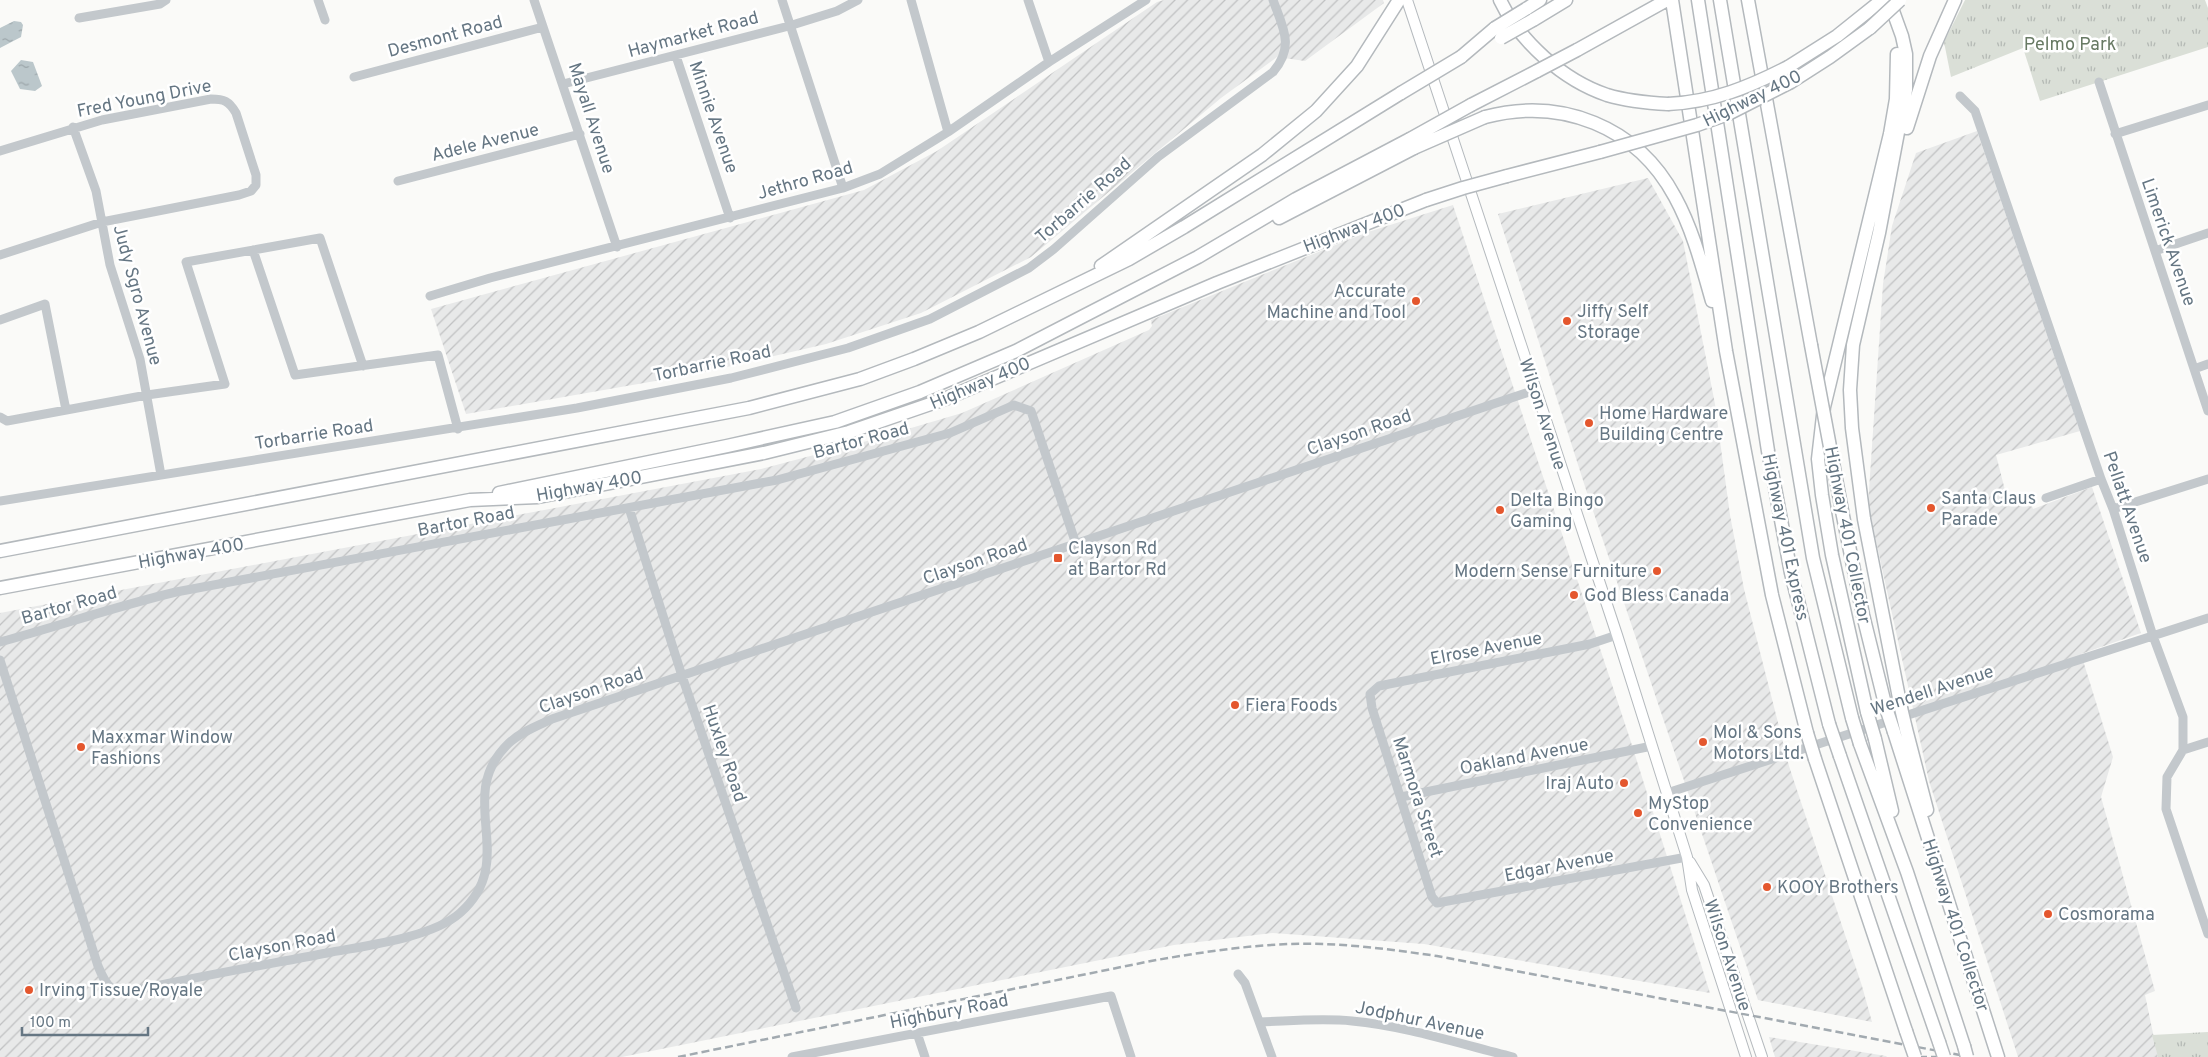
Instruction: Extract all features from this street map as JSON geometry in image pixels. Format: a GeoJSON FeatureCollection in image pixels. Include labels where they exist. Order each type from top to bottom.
{"type":"FeatureCollection","features":[{"type":"Feature","properties":{"kind":"highway"},"geometry":{"type":"LineString","coordinates":[[1074,285],[1262,155],[1316,111],[1357,66],[1399,0]]}},
{"type":"Feature","properties":{"kind":"highway"},"geometry":{"type":"LineString","coordinates":[[1500,0],[1515,25],[1531,44],[1575,80],[1610,96],[1638,102],[1668,104],[1699,102],[1723,96],[1788,67],[1837,36],[1882,0]]}},
{"type":"Feature","properties":{"kind":"highway"},"geometry":{"type":"LineString","coordinates":[[1529,14],[1540,0]]}},
{"type":"Feature","properties":{"kind":"highway"},"geometry":{"type":"LineString","coordinates":[[1529,14],[1566,0]]}},
{"type":"Feature","properties":{"kind":"highway"},"geometry":{"type":"LineString","coordinates":[[470,500],[535,484],[727,446],[835,422],[920,392],[1016,351],[1235,236],[1299,209],[1412,143],[1471,105],[1577,50],[1667,0]]}},
{"type":"Feature","properties":{"kind":"highway"},"geometry":{"type":"LineString","coordinates":[[1672,0],[1726,352],[1772,595],[1815,759],[1915,1057]]}},
{"type":"Feature","properties":{"kind":"highway","name":"Highway 401 Express"},"geometry":{"type":"LineString","coordinates":[[1698,0],[1768,452],[1791,573],[1840,756],[1944,1057]]}},
{"type":"Feature","properties":{"kind":"highway","name":"Highway 401 Express"},"geometry":{"type":"LineString","coordinates":[[1720,0],[1813,558],[1860,744],[1907,872],[1966,1052]]}},
{"type":"Feature","properties":{"kind":"highway","name":"Highway 401 Collector"},"geometry":{"type":"LineString","coordinates":[[1748,0],[1842,511],[1863,615],[1886,708],[1900,731],[1953,917],[1998,1055]]}},
{"type":"Feature","properties":{"kind":"highway"},"geometry":{"type":"LineString","coordinates":[[1889,0],[1895,14],[1906,54],[1906,90],[1883,212],[1853,345],[1850,390],[1852,428],[1864,519],[1901,708],[1900,731]]}},
{"type":"Feature","properties":{"kind":"highway","name":"Highway 400"},"geometry":{"type":"LineString","coordinates":[[0,588],[470,500],[538,497],[764,453],[850,432],[945,399],[1226,280],[1426,200],[1462,188],[1697,125],[1728,114],[1791,82],[1830,57],[1870,28],[1900,0]]}},
{"type":"Feature","properties":{"kind":"highway"},"geometry":{"type":"LineString","coordinates":[[1883,212],[1922,78],[1955,0]]}},
{"type":"Feature","properties":{"kind":"highway","name":"Highway 400"},"geometry":{"type":"LineString","coordinates":[[0,551],[710,415],[794,397],[860,379],[979,332],[1129,259],[1529,14]]}},
{"type":"Feature","properties":{"kind":"highway"},"geometry":{"type":"LineString","coordinates":[[1895,14],[1897,81],[1893,118],[1880,182],[1824,407],[1818,459],[1832,555],[1907,872]]}},
{"type":"Feature","properties":{"kind":"highway"},"geometry":{"type":"LineString","coordinates":[[1412,143],[1484,117],[1512,111],[1528,110],[1572,115],[1600,125],[1621,136],[1637,150],[1664,180],[1683,212],[1698,254],[1726,352]]}},
{"type":"Feature","properties":{"kind":"main road","name":"Wilson Avenue"},"geometry":{"type":"LineString","coordinates":[[1407,0],[1535,390],[1618,635],[1687,857],[1692,890],[1746,1057]]}},
{"type":"Feature","properties":{"kind":"main road","name":"Wilson Avenue"},"geometry":{"type":"LineString","coordinates":[[1687,857],[1704,885],[1762,1057]]}},
{"type":"Feature","properties":{"kind":"street"},"geometry":{"type":"LineString","coordinates":[[79,18],[160,4],[166,0]]}},
{"type":"Feature","properties":{"kind":"street"},"geometry":{"type":"LineString","coordinates":[[318,0],[325,20]]}},
{"type":"Feature","properties":{"kind":"street","name":"Mayall Avenue"},"geometry":{"type":"LineString","coordinates":[[534,0],[564,84],[617,247]]}},
{"type":"Feature","properties":{"kind":"street"},"geometry":{"type":"LineString","coordinates":[[782,0],[843,188]]}},
{"type":"Feature","properties":{"kind":"street","name":"Haymarket Road"},"geometry":{"type":"LineString","coordinates":[[564,84],[789,26],[837,11],[858,0]]}},
{"type":"Feature","properties":{"kind":"street"},"geometry":{"type":"LineString","coordinates":[[911,0],[948,132]]}},
{"type":"Feature","properties":{"kind":"street"},"geometry":{"type":"LineString","coordinates":[[1028,0],[1049,62]]}},
{"type":"Feature","properties":{"kind":"street","name":"Jethro Road"},"geometry":{"type":"LineString","coordinates":[[430,296],[490,278],[843,188],[880,174],[948,132],[1049,62],[1146,0]]}},
{"type":"Feature","properties":{"kind":"street","name":"Torbarrie Road"},"geometry":{"type":"LineString","coordinates":[[0,502],[161,474],[458,429],[731,378],[848,348],[930,319],[1029,268],[1054,249],[1158,156],[1273,72],[1285,55],[1286,45],[1274,0]]}},
{"type":"Feature","properties":{"kind":"street","name":"Desmont Road"},"geometry":{"type":"LineString","coordinates":[[354,77],[544,27]]}},
{"type":"Feature","properties":{"kind":"street","name":"Minnie Avenue"},"geometry":{"type":"LineString","coordinates":[[676,56],[730,218]]}},
{"type":"Feature","properties":{"kind":"street","name":"Limerick Avenue"},"geometry":{"type":"LineString","coordinates":[[2099,82],[2208,411]]}},
{"type":"Feature","properties":{"kind":"street","name":"Pellatt Avenue"},"geometry":{"type":"LineString","coordinates":[[1960,96],[1975,111],[2101,479],[2113,508],[2154,636],[2183,717],[2184,750]]}},
{"type":"Feature","properties":{"kind":"street","name":"Fred Young Drive"},"geometry":{"type":"LineString","coordinates":[[0,151],[73,127],[120,116],[211,100],[223,100],[230,103],[236,113],[256,175],[256,185],[251,191],[102,222]]}},
{"type":"Feature","properties":{"kind":"street"},"geometry":{"type":"LineString","coordinates":[[2115,134],[2208,105]]}},
{"type":"Feature","properties":{"kind":"street","name":"Judy Sgro Avenue"},"geometry":{"type":"LineString","coordinates":[[73,127],[94,182],[110,264],[136,346],[161,474]]}},
{"type":"Feature","properties":{"kind":"street","name":"Adele Avenue"},"geometry":{"type":"LineString","coordinates":[[398,181],[580,134]]}},
{"type":"Feature","properties":{"kind":"street"},"geometry":{"type":"LineString","coordinates":[[0,255],[102,222]]}},
{"type":"Feature","properties":{"kind":"street"},"geometry":{"type":"LineString","coordinates":[[2155,251],[2208,233]]}},
{"type":"Feature","properties":{"kind":"street"},"geometry":{"type":"LineString","coordinates":[[0,417],[7,421],[147,395],[225,384],[186,262],[320,238],[363,366]]}},
{"type":"Feature","properties":{"kind":"street"},"geometry":{"type":"LineString","coordinates":[[253,250],[295,375],[438,355],[458,429]]}},
{"type":"Feature","properties":{"kind":"street"},"geometry":{"type":"LineString","coordinates":[[0,320],[45,304],[66,410]]}},
{"type":"Feature","properties":{"kind":"street"},"geometry":{"type":"LineString","coordinates":[[2194,369],[2208,364]]}},
{"type":"Feature","properties":{"kind":"street","name":"Clayson Road"},"geometry":{"type":"LineString","coordinates":[[0,660],[98,966],[110,989],[116,992],[137,990],[382,942],[421,932],[447,922],[467,906],[483,881],[488,849],[484,790],[492,765],[509,743],[526,731],[552,720],[682,676],[1535,390]]}},
{"type":"Feature","properties":{"kind":"street","name":"Bartor Road"},"geometry":{"type":"LineString","coordinates":[[0,642],[103,611],[178,592],[778,480],[958,431],[1014,405],[1031,411],[1076,544]]}},
{"type":"Feature","properties":{"kind":"street"},"geometry":{"type":"LineString","coordinates":[[2046,498],[2101,479]]}},
{"type":"Feature","properties":{"kind":"street"},"geometry":{"type":"LineString","coordinates":[[2113,508],[2208,479]]}},
{"type":"Feature","properties":{"kind":"street","name":"Huxley Road"},"geometry":{"type":"LineString","coordinates":[[629,508],[682,676],[796,1008]]}},
{"type":"Feature","properties":{"kind":"street","name":"Wendell Avenue"},"geometry":{"type":"LineString","coordinates":[[1667,793],[2208,618]]}},
{"type":"Feature","properties":{"kind":"street","name":"Elrose Avenue"},"geometry":{"type":"LineString","coordinates":[[1370,700],[1373,690],[1379,686],[1590,644],[1618,635]]}},
{"type":"Feature","properties":{"kind":"street","name":"Marmora Street"},"geometry":{"type":"LineString","coordinates":[[1370,700],[1432,896],[1438,903]]}},
{"type":"Feature","properties":{"kind":"street"},"geometry":{"type":"LineString","coordinates":[[2208,742],[2184,750],[2167,777],[2166,809],[2208,934]]}},
{"type":"Feature","properties":{"kind":"street","name":"Oakland Avenue"},"geometry":{"type":"LineString","coordinates":[[1402,797],[1652,746]]}},
{"type":"Feature","properties":{"kind":"street","name":"Edgar Avenue"},"geometry":{"type":"LineString","coordinates":[[1438,903],[1687,857]]}},
{"type":"Feature","properties":{"kind":"street"},"geometry":{"type":"LineString","coordinates":[[1238,974],[1245,983],[1272,1057]]}},
{"type":"Feature","properties":{"kind":"street","name":"Highbury Road"},"geometry":{"type":"LineString","coordinates":[[792,1057],[1111,996],[1132,1057]]}},
{"type":"Feature","properties":{"kind":"street","name":"Jodphur Avenue"},"geometry":{"type":"LineString","coordinates":[[1260,1022],[1325,1020],[1371,1023],[1513,1057]]}},
{"type":"Feature","properties":{"kind":"street"},"geometry":{"type":"LineString","coordinates":[[917,1033],[925,1057]]}},
{"type":"Feature","properties":{"kind":"shaded area"},"geometry":{"type":"Polygon","coordinates":[[[1164,0],[1383,0],[1384,3],[1305,61],[1277,57],[1221,98],[1031,257],[921,313],[826,344],[701,373],[466,414],[431,309],[864,190],[937,151],[1157,2],[1164,0]]]}},
{"type":"Feature","properties":{"kind":"shaded area"},"geometry":{"type":"Polygon","coordinates":[[[1977,131],[2080,431],[1996,455],[2007,498],[2027,492],[2033,509],[2092,487],[2141,633],[2081,654],[2113,757],[2101,797],[2155,991],[2145,995],[2158,1057],[2018,1057],[1929,781],[1868,505],[1883,284],[1892,226],[1916,153],[1977,131]]]}},
{"type":"Feature","properties":{"kind":"shaded area"},"geometry":{"type":"Polygon","coordinates":[[[1648,178],[1683,241],[1715,404],[1730,515],[1744,589],[1789,766],[1862,986],[1872,1022],[1758,1000],[1588,496],[1498,214],[1648,178]]]}},
{"type":"Feature","properties":{"kind":"shaded area"},"geometry":{"type":"Polygon","coordinates":[[[1453,205],[1630,739],[1710,993],[1424,944],[1273,933],[1174,945],[622,1057],[0,1057],[0,613],[761,469],[867,441],[962,413],[1149,330],[1152,326],[1151,320],[1365,233],[1453,205]]]}},
{"type":"Feature","properties":{"kind":"shaded area"},"geometry":{"type":"Polygon","coordinates":[[[1769,1037],[1886,1056],[1887,1057],[1775,1057],[1769,1037]]]}},
{"type":"Feature","properties":{"kind":"green space","name":"Pelmo Park"},"geometry":{"type":"Polygon","coordinates":[[[1965,0],[2205,0],[2208,8],[2208,47],[2040,101],[2023,48],[1951,77],[1944,42],[1965,0]]]}},
{"type":"Feature","properties":{"kind":"green space"},"geometry":{"type":"Polygon","coordinates":[[[2208,1032],[2208,1057],[2158,1057],[2152,1035],[2208,1032]]]}},
{"type":"Feature","properties":{"kind":"water"},"geometry":{"type":"Polygon","coordinates":[[[14,21],[21,22],[23,25],[21,37],[0,48],[0,28],[14,21]]]}},
{"type":"Feature","properties":{"kind":"water"},"geometry":{"type":"Polygon","coordinates":[[[21,60],[33,62],[42,86],[35,91],[20,89],[11,71],[21,60]]]}},
{"type":"Feature","properties":{"kind":"railway"},"geometry":{"type":"LineString","coordinates":[[678,1057],[1151,961],[1236,948],[1306,944],[1362,947],[1437,956],[1970,1057]]}},
{"type":"Feature","properties":{"kind":"railway"},"geometry":{"type":"LineString","coordinates":[[1919,1057],[1941,1057]]}},
{"type":"Feature","properties":{"kind":"place","name":"Accurate Machine and Tool"},"geometry":{"type":"Point","coordinates":[1416,301]}},
{"type":"Feature","properties":{"kind":"place","name":"Jiffy Self Storage"},"geometry":{"type":"Point","coordinates":[1567,321]}},
{"type":"Feature","properties":{"kind":"place","name":"Home Hardware Building Centre"},"geometry":{"type":"Point","coordinates":[1589,423]}},
{"type":"Feature","properties":{"kind":"place","name":"Santa Claus Parade"},"geometry":{"type":"Point","coordinates":[1931,508]}},
{"type":"Feature","properties":{"kind":"place","name":"Delta Bingo Gaming"},"geometry":{"type":"Point","coordinates":[1500,510]}},
{"type":"Feature","properties":{"kind":"place","name":"Clayson Rd at Bartor Rd"},"geometry":{"type":"Point","coordinates":[1058,558]}},
{"type":"Feature","properties":{"kind":"place","name":"Modern Sense Furniture"},"geometry":{"type":"Point","coordinates":[1657,571]}},
{"type":"Feature","properties":{"kind":"place","name":"God Bless Canada"},"geometry":{"type":"Point","coordinates":[1574,595]}},
{"type":"Feature","properties":{"kind":"place","name":"Fiera Foods"},"geometry":{"type":"Point","coordinates":[1235,705]}},
{"type":"Feature","properties":{"kind":"place","name":"Mol & Sons Motors Ltd."},"geometry":{"type":"Point","coordinates":[1703,742]}},
{"type":"Feature","properties":{"kind":"place","name":"Maxxmar Window Fashions"},"geometry":{"type":"Point","coordinates":[81,747]}},
{"type":"Feature","properties":{"kind":"place","name":"Iraj Auto"},"geometry":{"type":"Point","coordinates":[1624,783]}},
{"type":"Feature","properties":{"kind":"place","name":"MyStop Convenience"},"geometry":{"type":"Point","coordinates":[1638,813]}},
{"type":"Feature","properties":{"kind":"place","name":"KOOY Brothers"},"geometry":{"type":"Point","coordinates":[1767,887]}},
{"type":"Feature","properties":{"kind":"place","name":"Cosmorama"},"geometry":{"type":"Point","coordinates":[2048,914]}},
{"type":"Feature","properties":{"kind":"place","name":"Irving Tissue/Royale"},"geometry":{"type":"Point","coordinates":[29,990]}}]}
